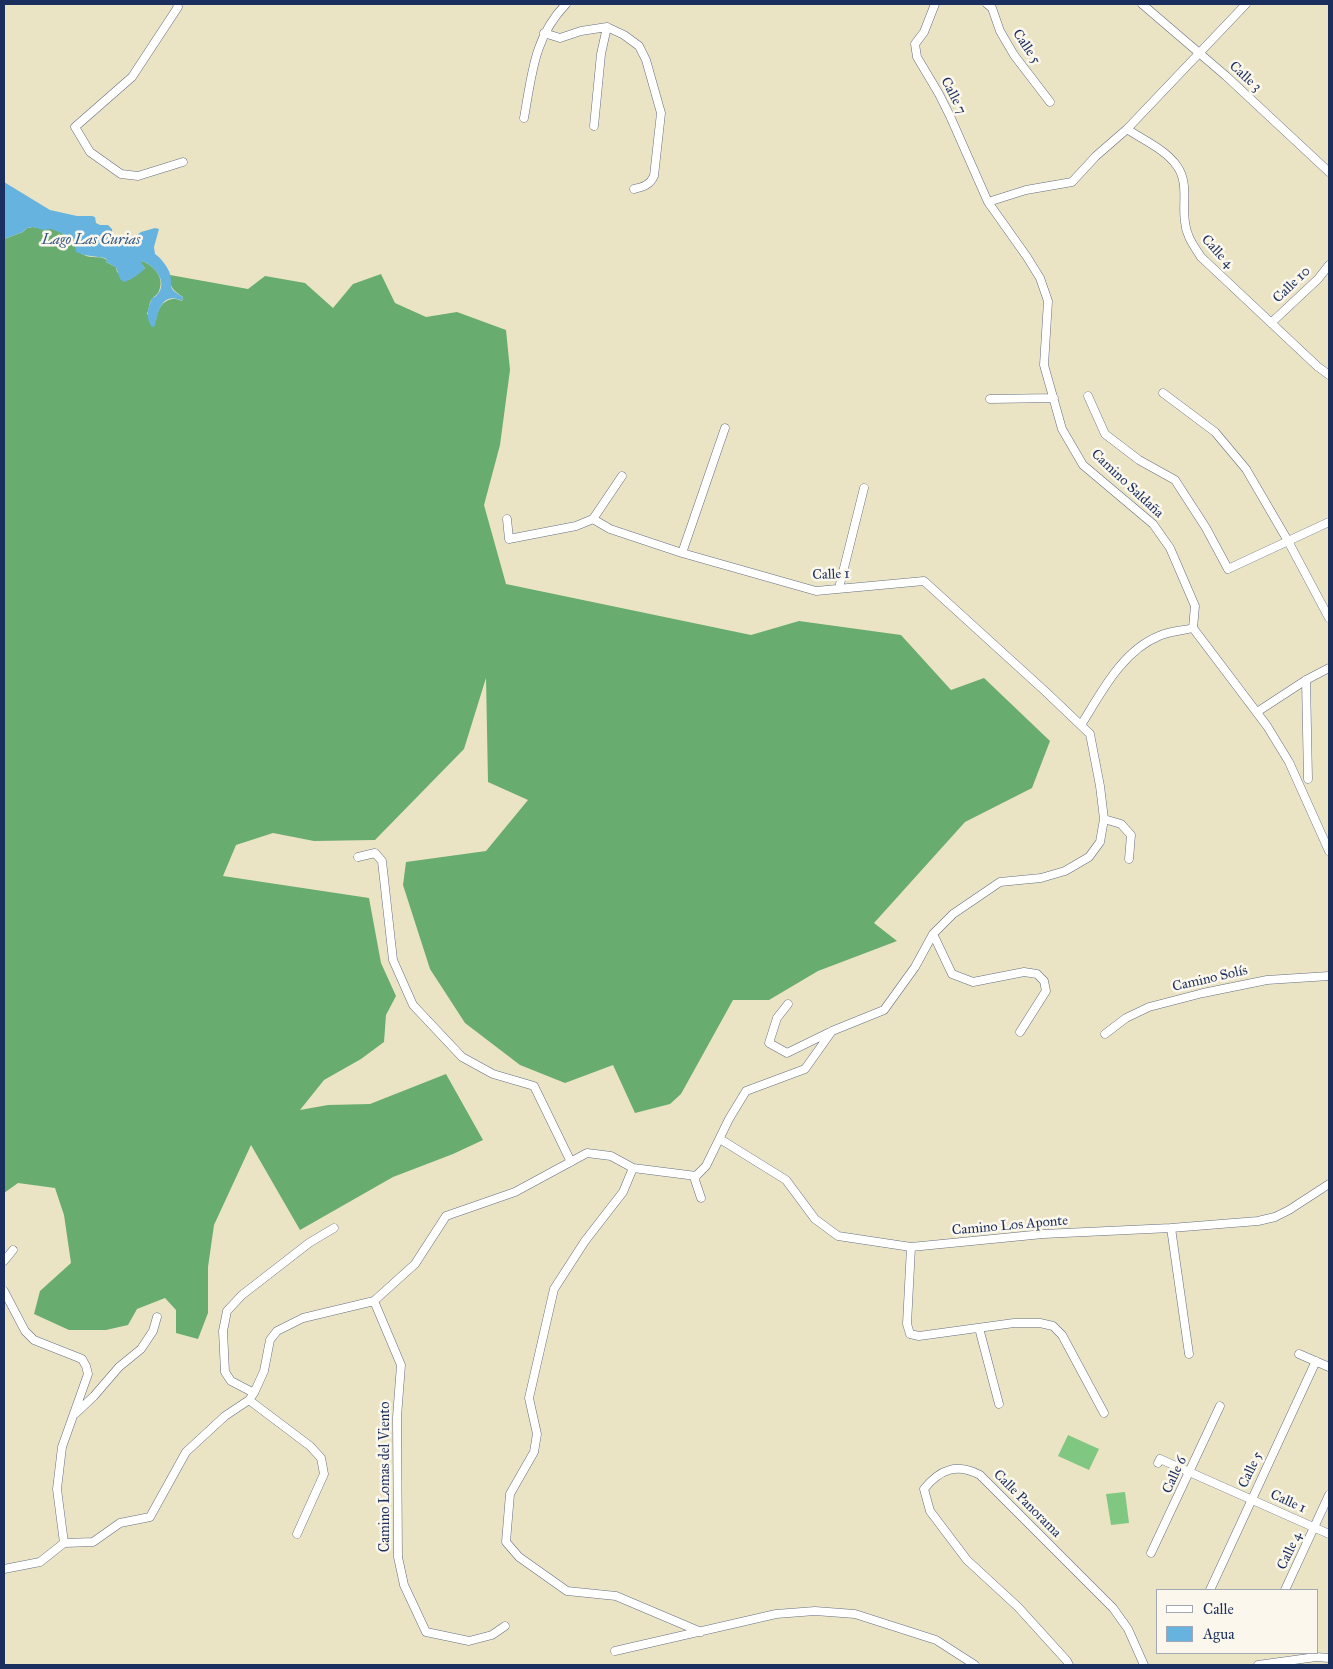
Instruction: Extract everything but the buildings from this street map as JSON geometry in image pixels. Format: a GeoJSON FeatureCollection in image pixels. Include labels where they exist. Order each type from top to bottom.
{"type":"FeatureCollection","features":[{"type":"Feature","properties":{"kind":"street"},"geometry":{"type":"LineString","coordinates":[[178,4],[178,7],[132,77],[75,127],[90,152],[121,174],[138,176],[183,162]]}},
{"type":"Feature","properties":{"kind":"street"},"geometry":{"type":"LineString","coordinates":[[524,118],[536,56],[544,33],[566,4]]}},
{"type":"Feature","properties":{"kind":"street","name":"Calle 7"},"geometry":{"type":"LineString","coordinates":[[936,4],[924,32],[915,44],[917,57],[946,109],[988,202]]}},
{"type":"Feature","properties":{"kind":"street","name":"Calle 5"},"geometry":{"type":"LineString","coordinates":[[988,4],[992,8],[1000,31],[1014,55],[1050,102]]}},
{"type":"Feature","properties":{"kind":"street","name":"Calle 3"},"geometry":{"type":"LineString","coordinates":[[1142,4],[1200,54],[1329,172]]}},
{"type":"Feature","properties":{"kind":"street"},"geometry":{"type":"LineString","coordinates":[[988,202],[1026,190],[1072,182],[1096,156],[1127,129],[1246,4]]}},
{"type":"Feature","properties":{"kind":"street"},"geometry":{"type":"LineString","coordinates":[[544,33],[560,38],[607,27],[624,35],[639,46],[646,60],[661,113],[654,176],[651,182],[642,187],[634,188]]}},
{"type":"Feature","properties":{"kind":"street"},"geometry":{"type":"LineString","coordinates":[[594,126],[607,27]]}},
{"type":"Feature","properties":{"kind":"street","name":"Calle 4"},"geometry":{"type":"LineString","coordinates":[[1127,129],[1163,152],[1177,166],[1185,187],[1184,223],[1190,241],[1201,257],[1317,366],[1329,375]]}},
{"type":"Feature","properties":{"kind":"street","name":"Camino Saldaña"},"geometry":{"type":"LineString","coordinates":[[988,202],[1040,278],[1048,301],[1044,365],[1062,429],[1084,465],[1153,524],[1170,548],[1195,606],[1193,628]]}},
{"type":"Feature","properties":{"kind":"street","name":"Calle 10"},"geometry":{"type":"LineString","coordinates":[[1272,323],[1318,279],[1329,265]]}},
{"type":"Feature","properties":{"kind":"street"},"geometry":{"type":"LineString","coordinates":[[1163,393],[1214,432],[1246,469],[1288,541],[1329,618]]}},
{"type":"Feature","properties":{"kind":"street"},"geometry":{"type":"LineString","coordinates":[[1088,396],[1105,434],[1139,460],[1175,480],[1206,528],[1228,569],[1329,522]]}},
{"type":"Feature","properties":{"kind":"street"},"geometry":{"type":"LineString","coordinates":[[990,399],[1054,398]]}},
{"type":"Feature","properties":{"kind":"street"},"geometry":{"type":"LineString","coordinates":[[682,553],[725,428]]}},
{"type":"Feature","properties":{"kind":"street"},"geometry":{"type":"LineString","coordinates":[[507,519],[509,540],[576,526],[593,520],[622,476]]}},
{"type":"Feature","properties":{"kind":"street"},"geometry":{"type":"LineString","coordinates":[[839,588],[864,488]]}},
{"type":"Feature","properties":{"kind":"street","name":"Calle 1"},"geometry":{"type":"LineString","coordinates":[[593,520],[610,529],[682,553],[816,591],[924,581],[1090,734],[1094,749],[1104,819],[1100,842],[1089,857],[1065,871],[1049,876],[1000,882],[953,914],[933,934],[915,967],[884,1010],[787,1052],[769,1043],[777,1018],[788,1004]]}},
{"type":"Feature","properties":{"kind":"street"},"geometry":{"type":"LineString","coordinates":[[1081,725],[1106,685],[1134,650],[1159,635],[1193,628],[1267,726],[1288,762],[1329,851]]}},
{"type":"Feature","properties":{"kind":"street"},"geometry":{"type":"LineString","coordinates":[[1257,712],[1306,680],[1329,668]]}},
{"type":"Feature","properties":{"kind":"street"},"geometry":{"type":"LineString","coordinates":[[1306,680],[1308,779]]}},
{"type":"Feature","properties":{"kind":"street"},"geometry":{"type":"LineString","coordinates":[[1104,819],[1121,824],[1131,835],[1130,859]]}},
{"type":"Feature","properties":{"kind":"street"},"geometry":{"type":"LineString","coordinates":[[358,857],[375,853],[382,861],[393,960],[414,1005],[462,1057],[493,1074],[534,1086],[571,1162]]}},
{"type":"Feature","properties":{"kind":"street"},"geometry":{"type":"LineString","coordinates":[[933,934],[952,974],[973,982],[1024,972],[1037,974],[1044,981],[1046,991],[1020,1032]]}},
{"type":"Feature","properties":{"kind":"street","name":"Camino Solís"},"geometry":{"type":"LineString","coordinates":[[1105,1034],[1126,1018],[1149,1007],[1203,993],[1267,980],[1329,976]]}},
{"type":"Feature","properties":{"kind":"street"},"geometry":{"type":"LineString","coordinates":[[701,1198],[695,1180],[696,1176],[706,1166],[729,1119],[746,1091],[805,1069],[832,1031]]}},
{"type":"Feature","properties":{"kind":"street","name":"Camino Los Aponte"},"geometry":{"type":"LineString","coordinates":[[720,1139],[786,1180],[815,1219],[838,1236],[911,1247],[1043,1234],[1171,1228],[1258,1221],[1275,1217],[1289,1210],[1329,1184]]}},
{"type":"Feature","properties":{"kind":"street"},"geometry":{"type":"LineString","coordinates":[[4,1569],[40,1562],[64,1543],[93,1542],[120,1523],[150,1517],[186,1452],[225,1416],[252,1397],[264,1371],[270,1340],[276,1331],[303,1318],[374,1301],[415,1264],[446,1216],[515,1192],[587,1153],[611,1156],[633,1168],[696,1176]]}},
{"type":"Feature","properties":{"kind":"street"},"geometry":{"type":"LineString","coordinates":[[633,1168],[623,1192],[585,1241],[554,1290],[530,1398],[537,1434],[534,1452],[510,1494],[506,1542],[519,1556],[567,1591],[616,1596],[701,1632]]}},
{"type":"Feature","properties":{"kind":"street"},"geometry":{"type":"LineString","coordinates":[[297,1534],[324,1474],[321,1458],[310,1446],[231,1381],[225,1372],[223,1332],[227,1311],[242,1294],[309,1244],[334,1228]]}},
{"type":"Feature","properties":{"kind":"street"},"geometry":{"type":"LineString","coordinates":[[1171,1228],[1189,1354]]}},
{"type":"Feature","properties":{"kind":"street"},"geometry":{"type":"LineString","coordinates":[[911,1247],[907,1324],[910,1334],[919,1336],[1014,1323],[1040,1322],[1053,1326],[1062,1335],[1104,1413]]}},
{"type":"Feature","properties":{"kind":"street"},"geometry":{"type":"LineString","coordinates":[[4,1261],[13,1250]]}},
{"type":"Feature","properties":{"kind":"street"},"geometry":{"type":"LineString","coordinates":[[4,1292],[25,1331],[34,1340],[82,1359],[88,1374],[62,1447],[57,1489],[64,1543]]}},
{"type":"Feature","properties":{"kind":"street","name":"Camino Lomas del Viento"},"geometry":{"type":"LineString","coordinates":[[374,1301],[401,1365],[398,1416],[398,1557],[404,1585],[426,1632],[469,1640],[492,1635],[505,1626]]}},
{"type":"Feature","properties":{"kind":"street"},"geometry":{"type":"LineString","coordinates":[[74,1415],[94,1396],[119,1367],[140,1349],[153,1331],[157,1317]]}},
{"type":"Feature","properties":{"kind":"street"},"geometry":{"type":"LineString","coordinates":[[980,1328],[998,1404]]}},
{"type":"Feature","properties":{"kind":"street"},"geometry":{"type":"LineString","coordinates":[[1299,1354],[1329,1367]]}},
{"type":"Feature","properties":{"kind":"street","name":"Calle 5"},"geometry":{"type":"LineString","coordinates":[[1210,1589],[1316,1361]]}},
{"type":"Feature","properties":{"kind":"street","name":"Calle 6"},"geometry":{"type":"LineString","coordinates":[[1151,1553],[1220,1406]]}},
{"type":"Feature","properties":{"kind":"street","name":"Calle 1"},"geometry":{"type":"LineString","coordinates":[[1158,1463],[1160,1459],[1329,1534]]}},
{"type":"Feature","properties":{"kind":"street","name":"Calle Panorama"},"geometry":{"type":"LineString","coordinates":[[1069,1665],[1018,1607],[967,1560],[930,1511],[924,1489],[934,1477],[950,1470],[961,1468],[972,1470],[980,1475],[1113,1608],[1128,1629],[1144,1665]]}},
{"type":"Feature","properties":{"kind":"street","name":"Calle 4"},"geometry":{"type":"LineString","coordinates":[[1285,1589],[1329,1495]]}},
{"type":"Feature","properties":{"kind":"street"},"geometry":{"type":"LineString","coordinates":[[615,1651],[776,1614],[814,1611],[855,1614],[936,1640],[975,1665]]}},
{"type":"Feature","properties":{"kind":"street"},"geometry":{"type":"LineString","coordinates":[[1258,1665],[1316,1657],[1329,1658]]}},
{"type":"Feature","properties":{"kind":"green space"},"geometry":{"type":"Polygon","coordinates":[[[33,227],[57,230],[72,239],[81,254],[107,260],[106,262],[116,267],[117,272],[129,280],[145,268],[140,262],[142,261],[151,266],[158,274],[161,283],[158,293],[150,302],[147,314],[156,321],[161,306],[164,303],[172,299],[182,301],[183,297],[171,285],[170,275],[248,289],[265,276],[305,283],[333,308],[353,284],[381,274],[395,303],[426,317],[457,312],[506,330],[510,370],[500,445],[484,505],[506,584],[751,635],[799,621],[901,635],[951,690],[984,678],[1050,741],[1032,788],[965,822],[874,923],[897,941],[818,971],[769,1000],[733,1000],[681,1094],[670,1104],[635,1113],[613,1065],[565,1083],[520,1065],[465,1023],[430,969],[403,885],[406,862],[486,851],[528,800],[488,782],[486,678],[464,749],[375,840],[314,841],[273,833],[236,845],[223,876],[369,898],[381,963],[396,996],[386,1015],[384,1042],[361,1059],[324,1080],[300,1110],[328,1105],[370,1104],[446,1074],[483,1140],[453,1154],[393,1177],[300,1230],[251,1145],[214,1225],[208,1267],[208,1313],[198,1339],[176,1333],[176,1310],[165,1298],[137,1309],[128,1325],[106,1330],[69,1330],[34,1314],[40,1291],[71,1263],[64,1215],[55,1188],[18,1183],[4,1193],[4,239],[33,227]]]}},
{"type":"Feature","properties":{"kind":"green space"},"geometry":{"type":"Polygon","coordinates":[[[1068,1435],[1099,1449],[1089,1470],[1058,1456],[1068,1435]]]}},
{"type":"Feature","properties":{"kind":"green space"},"geometry":{"type":"Polygon","coordinates":[[[1125,1492],[1129,1523],[1111,1525],[1106,1494],[1125,1492]]]}},
{"type":"Feature","properties":{"kind":"water","name":"Lago Las Curias"},"geometry":{"type":"Polygon","coordinates":[[[4,182],[50,210],[77,216],[95,217],[96,223],[108,225],[112,229],[113,239],[132,239],[141,232],[155,228],[159,229],[154,247],[155,254],[168,268],[172,287],[175,292],[183,297],[182,301],[170,298],[166,300],[160,308],[155,326],[152,327],[148,318],[149,308],[152,298],[160,290],[161,280],[155,270],[147,263],[142,261],[145,268],[130,280],[124,282],[120,279],[116,267],[106,262],[105,258],[76,252],[74,242],[70,237],[52,229],[27,228],[23,232],[4,239],[4,182]]]}}]}
